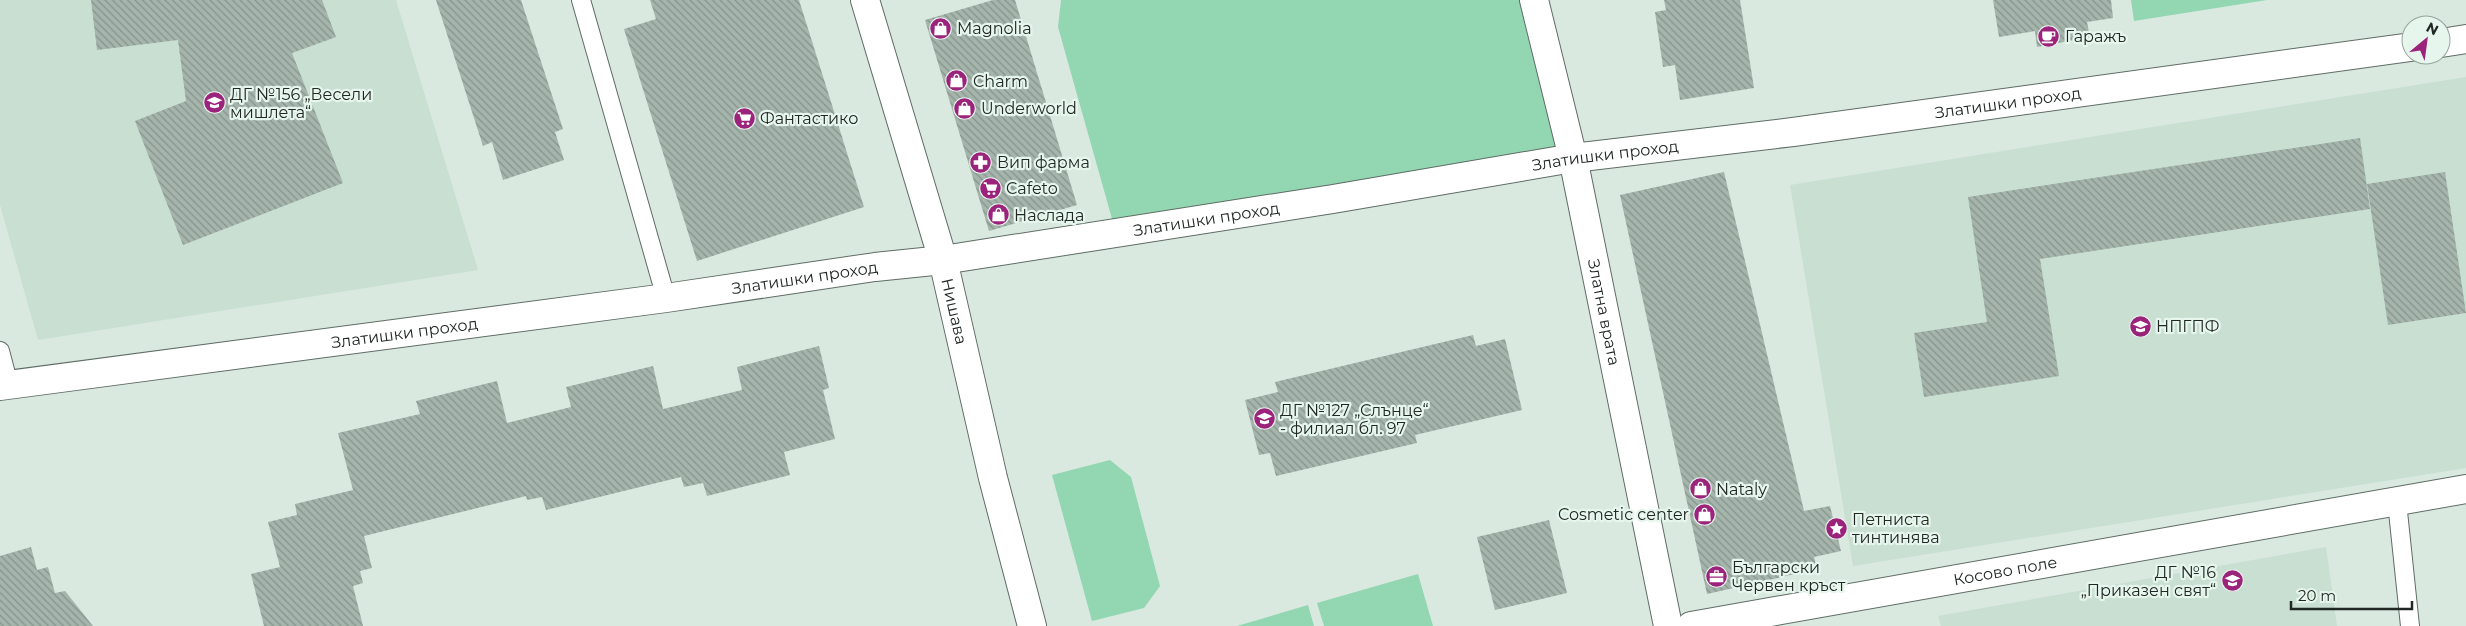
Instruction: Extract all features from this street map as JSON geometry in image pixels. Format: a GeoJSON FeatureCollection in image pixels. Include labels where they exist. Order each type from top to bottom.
{"type":"FeatureCollection","features":[{"type":"Feature","properties":{"kind":"street","name":"Нишава"},"geometry":{"type":"LineString","coordinates":[[865,0],[943,260],[993,478],[1032,626]]}},
{"type":"Feature","properties":{"kind":"street","name":"Златна врата"},"geometry":{"type":"LineString","coordinates":[[1534,0],[1573,158],[1668,626]]}},
{"type":"Feature","properties":{"kind":"street"},"geometry":{"type":"LineString","coordinates":[[2451,41],[2466,39]]}},
{"type":"Feature","properties":{"kind":"street","name":"Златишки проход"},"geometry":{"type":"LineString","coordinates":[[5,386],[666,298],[875,267],[943,260],[1333,199],[1573,158],[1792,132],[2401,48]]}},
{"type":"Feature","properties":{"kind":"street","name":"Косово поле"},"geometry":{"type":"LineString","coordinates":[[1692,626],[2466,489]]}},
{"type":"Feature","properties":{"kind":"lane"},"geometry":{"type":"LineString","coordinates":[[581,0],[666,298]]}},
{"type":"Feature","properties":{"kind":"lane"},"geometry":{"type":"LineString","coordinates":[[0,351],[5,386]]}},
{"type":"Feature","properties":{"kind":"lane"},"geometry":{"type":"LineString","coordinates":[[2396,502],[2410,626]]}},
{"type":"Feature","properties":{"kind":"shaded area","name":"ДГ №156 „Весели мишлета“"},"geometry":{"type":"Polygon","coordinates":[[[0,0],[396,0],[478,270],[38,340],[0,205],[0,0]]]}},
{"type":"Feature","properties":{"kind":"shaded area","name":"НПГПФ"},"geometry":{"type":"Polygon","coordinates":[[[2466,77],[2466,468],[1853,566],[1790,185],[2466,77]]]}},
{"type":"Feature","properties":{"kind":"shaded area","name":"ДГ №16 „Приказен свят“"},"geometry":{"type":"Polygon","coordinates":[[[2326,547],[2337,626],[1941,626],[1938,616],[2326,547]]]}},
{"type":"Feature","properties":{"kind":"green space"},"geometry":{"type":"Polygon","coordinates":[[[1061,0],[1534,0],[1573,158],[1116,233],[1058,27],[1061,0]]]}},
{"type":"Feature","properties":{"kind":"green space"},"geometry":{"type":"Polygon","coordinates":[[[2131,0],[2267,0],[2134,21],[2131,0]]]}},
{"type":"Feature","properties":{"kind":"green space"},"geometry":{"type":"Polygon","coordinates":[[[1110,460],[1131,477],[1160,586],[1144,608],[1092,621],[1052,475],[1110,460]]]}},
{"type":"Feature","properties":{"kind":"green space"},"geometry":{"type":"Polygon","coordinates":[[[1418,574],[1433,626],[1324,626],[1317,603],[1418,574]]]}},
{"type":"Feature","properties":{"kind":"green space"},"geometry":{"type":"Polygon","coordinates":[[[1308,605],[1314,626],[1237,626],[1308,605]]]}},
{"type":"Feature","properties":{"kind":"building"},"geometry":{"type":"Polygon","coordinates":[[[91,0],[322,0],[336,37],[292,53],[343,183],[183,245],[135,121],[186,101],[178,40],[97,50],[91,0]]]}},
{"type":"Feature","properties":{"kind":"building"},"geometry":{"type":"Polygon","coordinates":[[[436,0],[521,0],[563,129],[555,132],[564,160],[503,180],[492,142],[483,146],[436,0]]]}},
{"type":"Feature","properties":{"kind":"building","name":"Фантастико"},"geometry":{"type":"Polygon","coordinates":[[[650,0],[799,0],[864,207],[697,261],[624,29],[656,19],[650,0]]]}},
{"type":"Feature","properties":{"kind":"building"},"geometry":{"type":"Polygon","coordinates":[[[993,0],[1015,0],[1077,205],[989,231],[925,20],[993,0]]]}},
{"type":"Feature","properties":{"kind":"building"},"geometry":{"type":"Polygon","coordinates":[[[1664,0],[1740,0],[1754,88],[1680,100],[1675,65],[1663,67],[1655,12],[1666,10],[1664,0]]]}},
{"type":"Feature","properties":{"kind":"building"},"geometry":{"type":"Polygon","coordinates":[[[1993,0],[2111,0],[2113,18],[2087,22],[2090,37],[2037,47],[2035,31],[1999,37],[1993,0]]]}},
{"type":"Feature","properties":{"kind":"building"},"geometry":{"type":"Polygon","coordinates":[[[2360,138],[2370,209],[2040,259],[2059,376],[1924,397],[1914,333],[1987,322],[1968,197],[2360,138]]]}},
{"type":"Feature","properties":{"kind":"building"},"geometry":{"type":"Polygon","coordinates":[[[1724,172],[1804,511],[1830,506],[1841,551],[1814,557],[1817,569],[1707,594],[1620,195],[1724,172]]]}},
{"type":"Feature","properties":{"kind":"building"},"geometry":{"type":"Polygon","coordinates":[[[2445,172],[2466,313],[2388,325],[2367,184],[2445,172]]]}},
{"type":"Feature","properties":{"kind":"building"},"geometry":{"type":"Polygon","coordinates":[[[1473,335],[1476,346],[1505,339],[1522,410],[1415,435],[1417,443],[1276,476],[1270,453],[1259,455],[1245,400],[1278,392],[1275,382],[1473,335]]]}},
{"type":"Feature","properties":{"kind":"building"},"geometry":{"type":"Polygon","coordinates":[[[819,346],[829,388],[823,390],[835,439],[784,452],[790,475],[707,496],[703,483],[684,487],[681,477],[546,510],[542,497],[527,500],[526,496],[364,536],[372,568],[360,571],[363,583],[353,586],[363,626],[264,626],[251,574],[280,567],[268,522],[297,515],[295,504],[353,490],[338,433],[420,414],[416,401],[497,381],[507,423],[571,407],[566,387],[653,366],[663,409],[742,390],[737,367],[819,346]]]}},
{"type":"Feature","properties":{"kind":"building"},"geometry":{"type":"Polygon","coordinates":[[[1549,520],[1567,593],[1495,610],[1477,537],[1549,520]]]}},
{"type":"Feature","properties":{"kind":"building"},"geometry":{"type":"Polygon","coordinates":[[[31,547],[37,570],[48,567],[55,593],[65,591],[93,626],[0,626],[0,556],[31,547]]]}},
{"type":"Feature","properties":{"kind":"place","name":"Magnolia"},"geometry":{"type":"Point","coordinates":[941,28]}},
{"type":"Feature","properties":{"kind":"place","name":"Гаражъ"},"geometry":{"type":"Point","coordinates":[2049,36]}},
{"type":"Feature","properties":{"kind":"place","name":"Charm"},"geometry":{"type":"Point","coordinates":[957,81]}},
{"type":"Feature","properties":{"kind":"place","name":"ДГ №156 „Весели мишлета“"},"geometry":{"type":"Point","coordinates":[214,103]}},
{"type":"Feature","properties":{"kind":"place","name":"Underworld"},"geometry":{"type":"Point","coordinates":[965,108]}},
{"type":"Feature","properties":{"kind":"place","name":"Фантастико"},"geometry":{"type":"Point","coordinates":[744,118]}},
{"type":"Feature","properties":{"kind":"place","name":"Вип фарма"},"geometry":{"type":"Point","coordinates":[981,162]}},
{"type":"Feature","properties":{"kind":"place","name":"Cafeto"},"geometry":{"type":"Point","coordinates":[990,188]}},
{"type":"Feature","properties":{"kind":"place","name":"Наслада"},"geometry":{"type":"Point","coordinates":[998,215]}},
{"type":"Feature","properties":{"kind":"place","name":"НПГПФ"},"geometry":{"type":"Point","coordinates":[2140,326]}},
{"type":"Feature","properties":{"kind":"place","name":"ДГ №127 „Слънце“ - филиал бл. 97"},"geometry":{"type":"Point","coordinates":[1264,419]}},
{"type":"Feature","properties":{"kind":"place","name":"Nataly"},"geometry":{"type":"Point","coordinates":[1700,489]}},
{"type":"Feature","properties":{"kind":"place","name":"Cosmetic center"},"geometry":{"type":"Point","coordinates":[1705,514]}},
{"type":"Feature","properties":{"kind":"place","name":"Петниста тинтинява"},"geometry":{"type":"Point","coordinates":[1836,528]}},
{"type":"Feature","properties":{"kind":"place","name":"Български Червен кръст"},"geometry":{"type":"Point","coordinates":[1716,576]}},
{"type":"Feature","properties":{"kind":"place","name":"ДГ №16 „Приказен свят“"},"geometry":{"type":"Point","coordinates":[2232,581]}}]}
